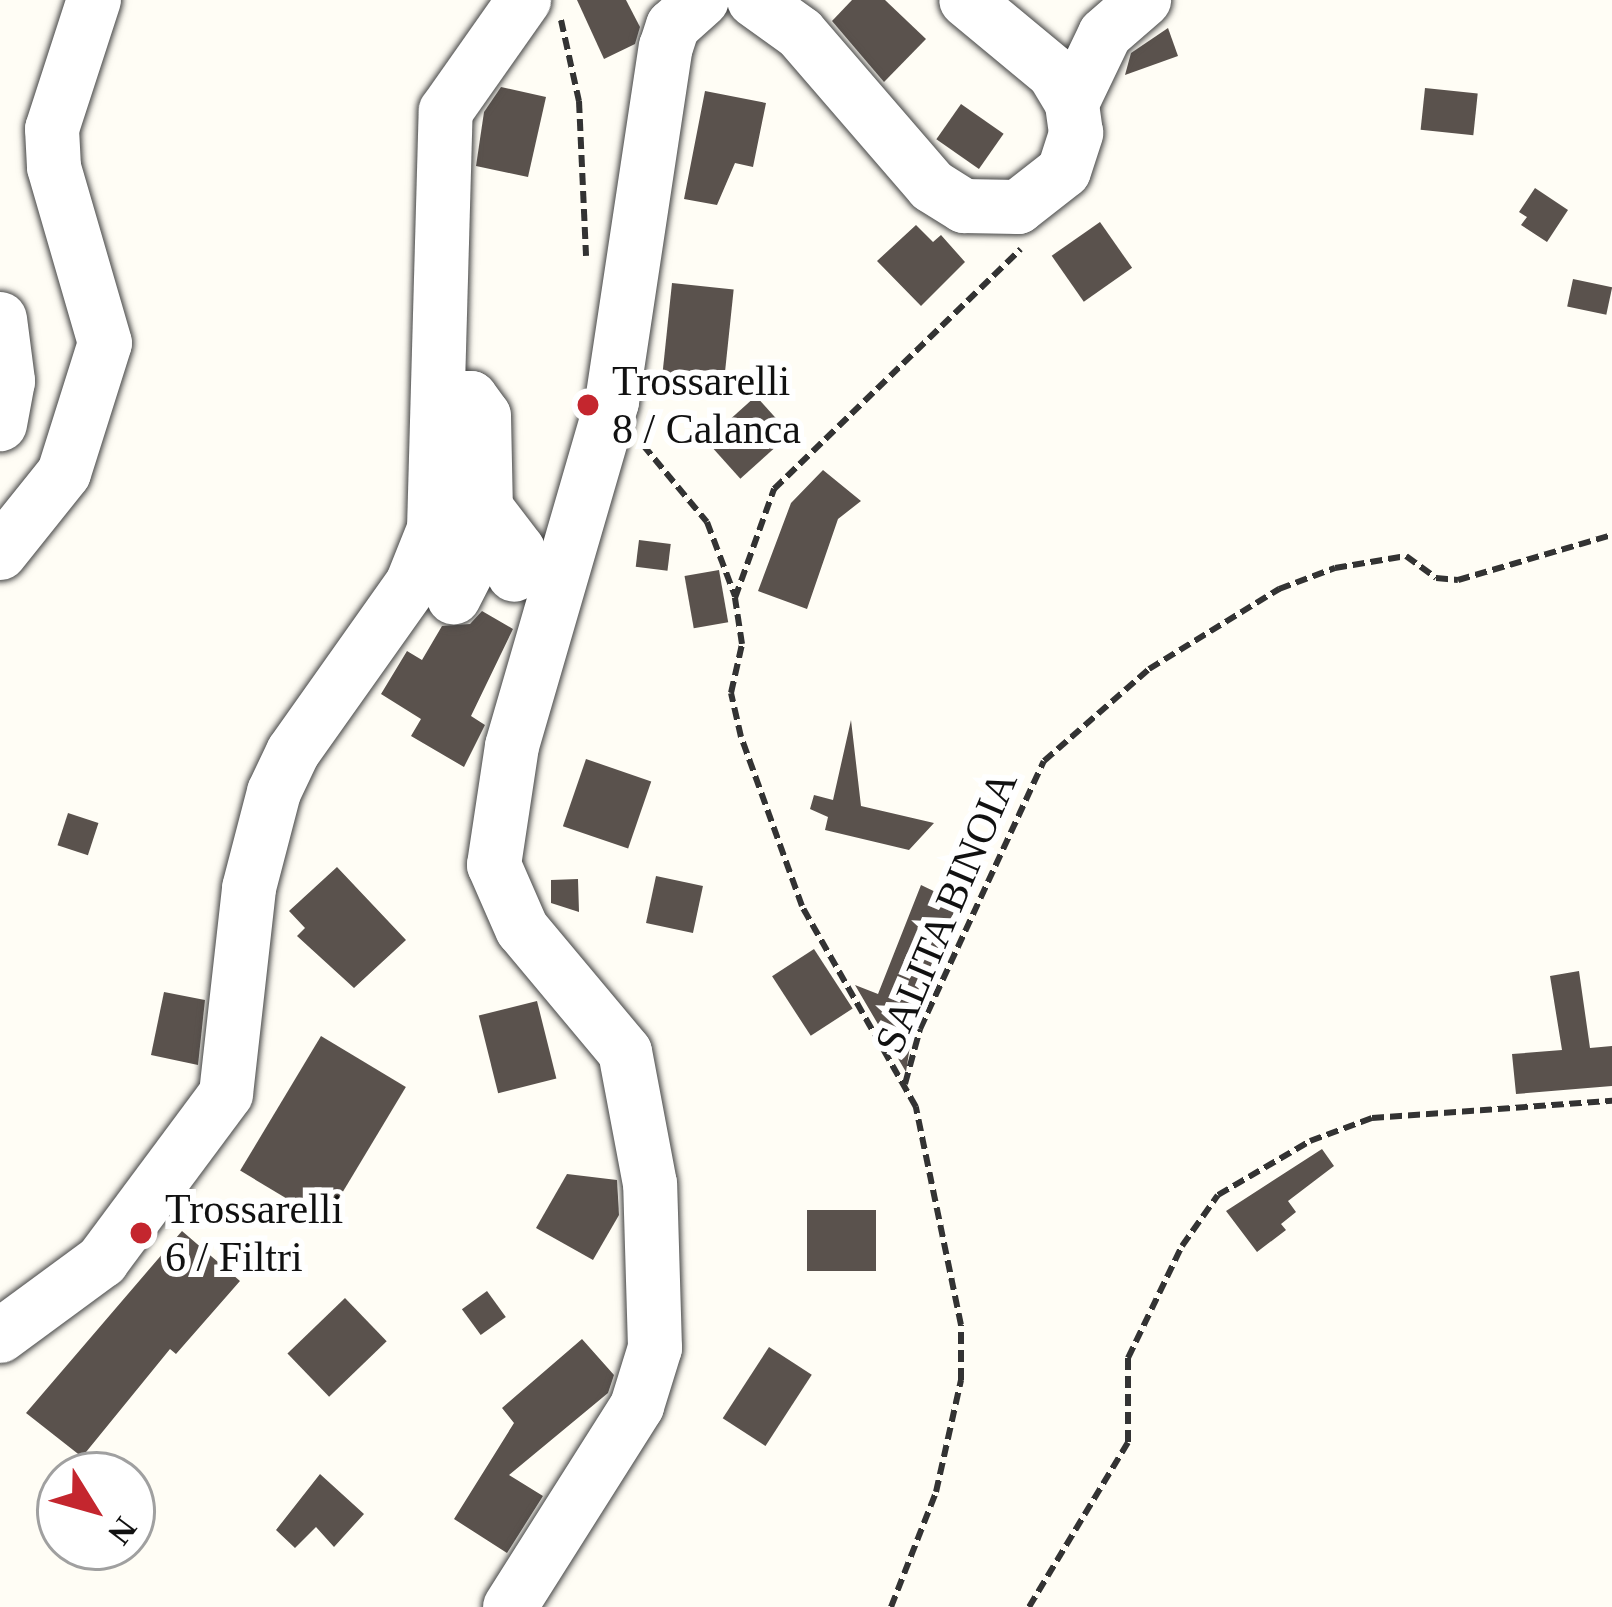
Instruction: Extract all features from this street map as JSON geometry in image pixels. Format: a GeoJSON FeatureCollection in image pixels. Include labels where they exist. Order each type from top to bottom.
{"type":"FeatureCollection","features":[{"type":"Feature","properties":{"kind":"street"},"geometry":{"type":"LineString","coordinates":[[0,554],[64,473],[105,343],[62,199],[52,129],[94,0]]}},
{"type":"Feature","properties":{"kind":"street"},"geometry":{"type":"LineString","coordinates":[[0,1336],[102,1261],[226,1094],[261,832],[293,752],[428,554],[442,473],[446,111],[524,0]]}},
{"type":"Feature","properties":{"kind":"street"},"geometry":{"type":"LineString","coordinates":[[510,1607],[637,1406],[655,1348],[650,1184],[626,1052],[522,929],[494,865],[512,746],[612,402],[666,47],[674,26],[702,0]]}},
{"type":"Feature","properties":{"kind":"street"},"geometry":{"type":"LineString","coordinates":[[754,0],[791,24],[932,186],[964,206],[1018,207],[1051,186],[1072,152],[1072,103],[1105,34],[1144,0]]}},
{"type":"Feature","properties":{"kind":"street"},"geometry":{"type":"LineString","coordinates":[[966,0],[1054,73],[1072,103]]}},
{"type":"Feature","properties":{"kind":"street"},"geometry":{"type":"LineString","coordinates":[[0,319],[8,363],[0,424]]}},
{"type":"Feature","properties":{"kind":"street"},"geometry":{"type":"LineString","coordinates":[[442,398],[471,398],[484,416],[486,508],[477,552],[454,597]]}},
{"type":"Feature","properties":{"kind":"street"},"geometry":{"type":"LineString","coordinates":[[486,508],[518,550],[514,575]]}},
{"type":"Feature","properties":{"kind":"path"},"geometry":{"type":"LineString","coordinates":[[891,1607],[936,1492],[961,1380],[951,1266],[934,1212],[928,1153],[905,1084],[784,867],[731,693],[742,644],[735,598],[774,489],[1006,270],[1026,235]]}},
{"type":"Feature","properties":{"kind":"path","name":"SALITA BINOIA"},"geometry":{"type":"LineString","coordinates":[[905,1084],[920,1029],[1044,761],[1149,669],[1279,589],[1335,568],[1406,556],[1436,578],[1457,580],[1612,535]]}},
{"type":"Feature","properties":{"kind":"path"},"geometry":{"type":"LineString","coordinates":[[1029,1607],[1128,1442],[1128,1358],[1182,1246],[1218,1195],[1310,1142],[1372,1118],[1612,1101]]}},
{"type":"Feature","properties":{"kind":"building"},"geometry":{"type":"Polygon","coordinates":[[[577,0],[626,0],[640,27],[635,44],[604,59],[577,0]]]}},
{"type":"Feature","properties":{"kind":"building"},"geometry":{"type":"Polygon","coordinates":[[[852,0],[885,0],[926,39],[884,82],[832,21],[852,0]]]}},
{"type":"Feature","properties":{"kind":"building"},"geometry":{"type":"Polygon","coordinates":[[[1168,28],[1178,56],[1125,75],[1131,53],[1168,28]]]}},
{"type":"Feature","properties":{"kind":"building"},"geometry":{"type":"Polygon","coordinates":[[[501,87],[546,97],[528,177],[476,166],[484,112],[501,87]]]}},
{"type":"Feature","properties":{"kind":"building"},"geometry":{"type":"Polygon","coordinates":[[[1425,88],[1478,94],[1473,135],[1421,130],[1425,88]]]}},
{"type":"Feature","properties":{"kind":"building"},"geometry":{"type":"Polygon","coordinates":[[[705,91],[766,103],[753,167],[735,163],[717,205],[684,199],[705,91]]]}},
{"type":"Feature","properties":{"kind":"building"},"geometry":{"type":"Polygon","coordinates":[[[961,104],[1004,134],[979,169],[936,139],[961,104]]]}},
{"type":"Feature","properties":{"kind":"building"},"geometry":{"type":"Polygon","coordinates":[[[1535,188],[1568,210],[1547,242],[1521,225],[1527,217],[1519,212],[1535,188]]]}},
{"type":"Feature","properties":{"kind":"building"},"geometry":{"type":"Polygon","coordinates":[[[1100,222],[1132,268],[1084,302],[1052,256],[1100,222]]]}},
{"type":"Feature","properties":{"kind":"building"},"geometry":{"type":"Polygon","coordinates":[[[916,225],[933,242],[941,235],[965,262],[921,306],[877,261],[916,225]]]}},
{"type":"Feature","properties":{"kind":"building"},"geometry":{"type":"Polygon","coordinates":[[[1573,279],[1612,287],[1606,315],[1567,306],[1573,279]]]}},
{"type":"Feature","properties":{"kind":"building"},"geometry":{"type":"Polygon","coordinates":[[[672,283],[734,289],[723,390],[661,383],[672,283]]]}},
{"type":"Feature","properties":{"kind":"building"},"geometry":{"type":"Polygon","coordinates":[[[756,396],[790,434],[740,479],[706,441],[756,396]]]}},
{"type":"Feature","properties":{"kind":"building"},"geometry":{"type":"Polygon","coordinates":[[[823,470],[861,501],[838,519],[807,609],[758,591],[791,503],[823,470]]]}},
{"type":"Feature","properties":{"kind":"building"},"geometry":{"type":"Polygon","coordinates":[[[639,540],[671,544],[667,571],[636,567],[639,540]]]}},
{"type":"Feature","properties":{"kind":"building"},"geometry":{"type":"Polygon","coordinates":[[[719,570],[728,622],[694,628],[685,576],[719,570]]]}},
{"type":"Feature","properties":{"kind":"building"},"geometry":{"type":"Polygon","coordinates":[[[482,611],[513,629],[471,716],[485,725],[464,767],[411,736],[421,719],[381,694],[407,651],[422,660],[442,626],[470,624],[482,611]]]}},
{"type":"Feature","properties":{"kind":"building"},"geometry":{"type":"Polygon","coordinates":[[[851,720],[861,806],[934,823],[909,850],[825,830],[828,817],[810,809],[814,795],[833,800],[851,720]]]}},
{"type":"Feature","properties":{"kind":"building"},"geometry":{"type":"Polygon","coordinates":[[[586,759],[651,781],[628,849],[563,826],[586,759]]]}},
{"type":"Feature","properties":{"kind":"building"},"geometry":{"type":"Polygon","coordinates":[[[68,813],[98,823],[88,855],[57,845],[68,813]]]}},
{"type":"Feature","properties":{"kind":"building"},"geometry":{"type":"Polygon","coordinates":[[[337,867],[406,940],[354,988],[297,936],[305,928],[289,911],[337,867]]]}},
{"type":"Feature","properties":{"kind":"building"},"geometry":{"type":"Polygon","coordinates":[[[656,876],[703,886],[693,933],[646,923],[656,876]]]}},
{"type":"Feature","properties":{"kind":"building"},"geometry":{"type":"Polygon","coordinates":[[[578,879],[579,912],[551,903],[551,880],[578,879]]]}},
{"type":"Feature","properties":{"kind":"building"},"geometry":{"type":"Polygon","coordinates":[[[921,885],[967,907],[929,992],[919,987],[906,1072],[855,985],[878,994],[921,885]]]}},
{"type":"Feature","properties":{"kind":"building"},"geometry":{"type":"Polygon","coordinates":[[[814,949],[853,1009],[811,1036],[772,976],[814,949]]]}},
{"type":"Feature","properties":{"kind":"building"},"geometry":{"type":"Polygon","coordinates":[[[1579,971],[1590,1048],[1612,1046],[1612,1086],[1516,1094],[1512,1054],[1562,1050],[1550,976],[1579,971]]]}},
{"type":"Feature","properties":{"kind":"building"},"geometry":{"type":"Polygon","coordinates":[[[164,992],[205,1000],[198,1065],[151,1055],[164,992]]]}},
{"type":"Feature","properties":{"kind":"building"},"geometry":{"type":"Polygon","coordinates":[[[537,1001],[556,1079],[498,1093],[479,1016],[537,1001]]]}},
{"type":"Feature","properties":{"kind":"building"},"geometry":{"type":"Polygon","coordinates":[[[321,1036],[406,1087],[325,1222],[240,1171],[321,1036]]]}},
{"type":"Feature","properties":{"kind":"building"},"geometry":{"type":"Polygon","coordinates":[[[1322,1149],[1334,1166],[1288,1201],[1296,1212],[1281,1224],[1286,1230],[1257,1252],[1226,1211],[1322,1149]]]}},
{"type":"Feature","properties":{"kind":"building"},"geometry":{"type":"Polygon","coordinates":[[[567,1174],[617,1180],[619,1215],[593,1260],[536,1228],[567,1174]]]}},
{"type":"Feature","properties":{"kind":"building"},"geometry":{"type":"Polygon","coordinates":[[[807,1210],[876,1210],[876,1271],[807,1271],[807,1210]]]}},
{"type":"Feature","properties":{"kind":"building"},"geometry":{"type":"Polygon","coordinates":[[[182,1231],[240,1281],[176,1354],[170,1349],[87,1451],[74,1451],[26,1413],[182,1231]]]}},
{"type":"Feature","properties":{"kind":"building"},"geometry":{"type":"Polygon","coordinates":[[[487,1291],[506,1317],[481,1335],[462,1309],[487,1291]]]}},
{"type":"Feature","properties":{"kind":"building"},"geometry":{"type":"Polygon","coordinates":[[[345,1298],[387,1341],[329,1397],[287,1354],[345,1298]]]}},
{"type":"Feature","properties":{"kind":"building"},"geometry":{"type":"Polygon","coordinates":[[[582,1339],[614,1375],[608,1393],[509,1475],[543,1496],[507,1553],[454,1519],[514,1423],[502,1408],[582,1339]]]}},
{"type":"Feature","properties":{"kind":"building"},"geometry":{"type":"Polygon","coordinates":[[[769,1347],[812,1375],[765,1446],[723,1418],[769,1347]]]}},
{"type":"Feature","properties":{"kind":"building"},"geometry":{"type":"Polygon","coordinates":[[[320,1474],[364,1514],[334,1547],[316,1527],[295,1548],[276,1530],[320,1474]]]}},
{"type":"Feature","properties":{"kind":"place","name":"Trossarelli 8 / Calanca"},"geometry":{"type":"Point","coordinates":[588,405]}},
{"type":"Feature","properties":{"kind":"place","name":"Trossarelli 6 / Filtri"},"geometry":{"type":"Point","coordinates":[141,1233]}}]}
